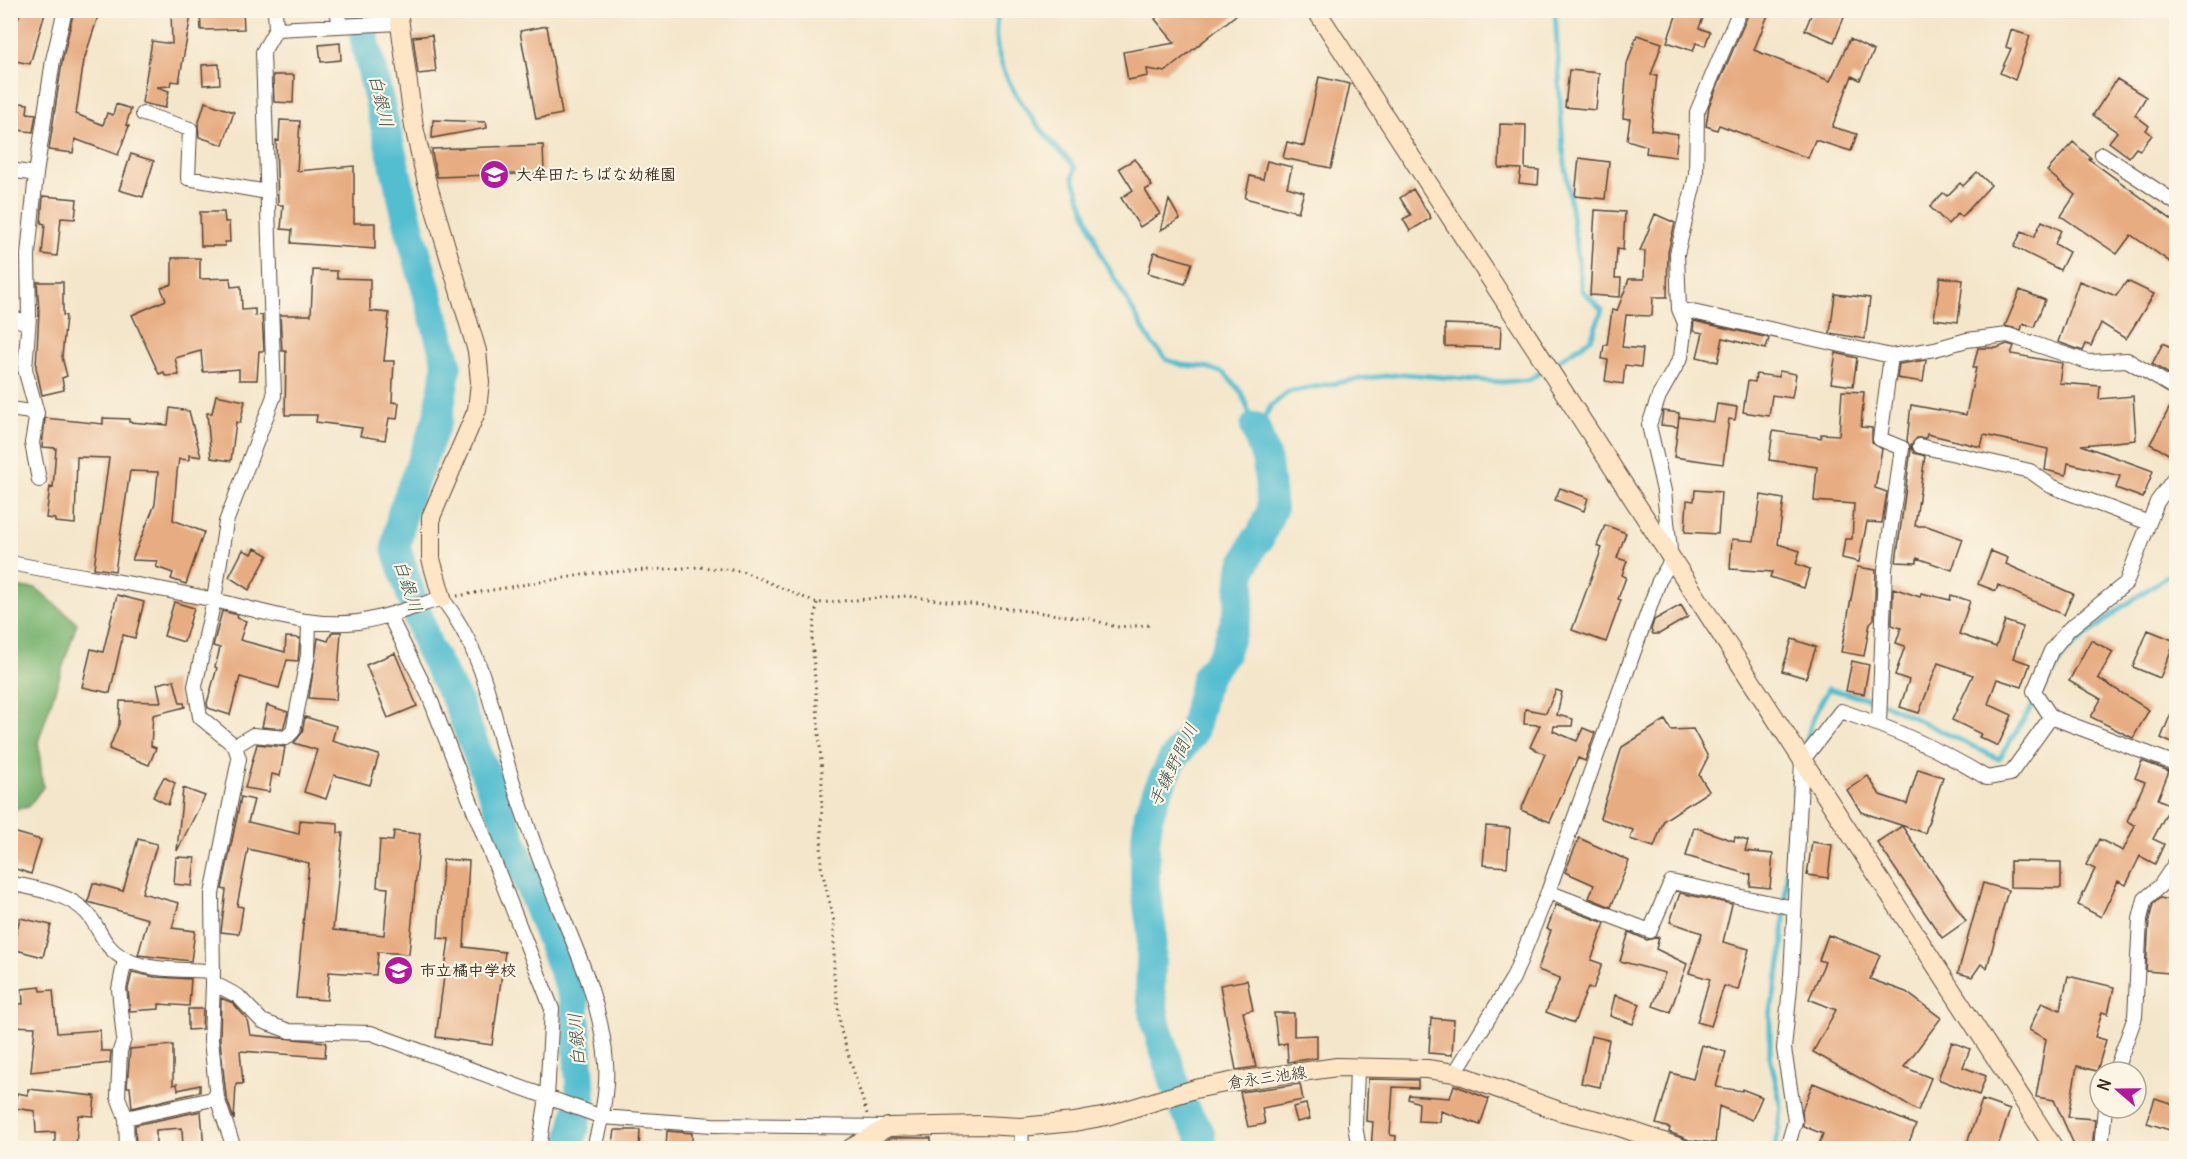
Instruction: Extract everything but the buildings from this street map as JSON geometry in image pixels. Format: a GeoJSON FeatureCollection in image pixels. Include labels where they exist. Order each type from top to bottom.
{"type":"FeatureCollection","features":[{"type":"Feature","properties":{"kind":"street"},"geometry":{"type":"LineString","coordinates":[[39,480],[32,443],[37,413],[25,369],[28,324],[28,255],[36,174],[53,60],[65,10]]}},
{"type":"Feature","properties":{"kind":"street"},"geometry":{"type":"LineString","coordinates":[[234,1149],[218,1098],[211,1040],[212,894],[239,759],[235,746],[200,717],[195,686],[214,600],[226,522],[274,396],[263,52],[276,29],[275,10]]}},
{"type":"Feature","properties":{"kind":"street"},"geometry":{"type":"LineString","coordinates":[[337,10],[345,26]]}},
{"type":"Feature","properties":{"kind":"street"},"geometry":{"type":"LineString","coordinates":[[1316,10],[2054,1149]]}},
{"type":"Feature","properties":{"kind":"street"},"geometry":{"type":"LineString","coordinates":[[1455,1073],[1513,978],[1548,892],[1659,581],[1671,561],[1664,491],[1649,425],[1659,396],[1681,357],[1685,323],[1679,309],[1677,254],[1696,175],[1697,112],[1740,10]]}},
{"type":"Feature","properties":{"kind":"street"},"geometry":{"type":"LineString","coordinates":[[276,29],[345,26],[399,17],[414,127],[426,179],[475,343],[480,382],[477,410],[431,517],[431,559],[435,600],[468,636],[489,689],[515,789],[549,884],[593,988],[606,1064],[602,1117],[594,1149]]}},
{"type":"Feature","properties":{"kind":"street"},"geometry":{"type":"LineString","coordinates":[[143,114],[189,129],[188,178],[267,192]]}},
{"type":"Feature","properties":{"kind":"street"},"geometry":{"type":"LineString","coordinates":[[2102,154],[2176,203]]}},
{"type":"Feature","properties":{"kind":"street"},"geometry":{"type":"LineString","coordinates":[[10,170],[36,174]]}},
{"type":"Feature","properties":{"kind":"street"},"geometry":{"type":"LineString","coordinates":[[1679,309],[1891,356],[1935,350],[1967,340],[2008,335],[2088,362],[2127,360],[2176,389]]}},
{"type":"Feature","properties":{"kind":"street"},"geometry":{"type":"LineString","coordinates":[[10,316],[28,324]]}},
{"type":"Feature","properties":{"kind":"street"},"geometry":{"type":"LineString","coordinates":[[1879,724],[1885,569],[1902,448],[1880,439],[1891,356]]}},
{"type":"Feature","properties":{"kind":"street"},"geometry":{"type":"LineString","coordinates":[[10,409],[37,413]]}},
{"type":"Feature","properties":{"kind":"street"},"geometry":{"type":"LineString","coordinates":[[1920,446],[2030,471],[2051,486],[2149,523]]}},
{"type":"Feature","properties":{"kind":"street"},"geometry":{"type":"LineString","coordinates":[[2176,476],[2157,502],[2126,583],[2069,629],[2051,651],[2034,692],[2051,717],[2176,764]]}},
{"type":"Feature","properties":{"kind":"street"},"geometry":{"type":"LineString","coordinates":[[10,564],[214,600],[283,619],[309,623],[358,622],[435,600]]}},
{"type":"Feature","properties":{"kind":"street"},"geometry":{"type":"LineString","coordinates":[[392,614],[429,696],[552,1009],[547,1097],[539,1149]]}},
{"type":"Feature","properties":{"kind":"street"},"geometry":{"type":"LineString","coordinates":[[235,746],[253,735],[286,738],[293,731],[308,655],[309,623]]}},
{"type":"Feature","properties":{"kind":"street"},"geometry":{"type":"LineString","coordinates":[[1787,1149],[1795,1120],[1784,1049],[1802,761],[1841,711],[1879,724],[1953,757],[1987,778],[2010,774],[2051,717]]}},
{"type":"Feature","properties":{"kind":"street"},"geometry":{"type":"LineString","coordinates":[[2119,1060],[2135,1017],[2140,919],[2145,899],[2160,886],[2176,862]]}},
{"type":"Feature","properties":{"kind":"street"},"geometry":{"type":"LineString","coordinates":[[1548,892],[1650,931],[1671,882],[1794,908]]}},
{"type":"Feature","properties":{"kind":"street"},"geometry":{"type":"LineString","coordinates":[[10,883],[57,895],[74,903],[88,914],[101,939],[125,959],[147,966],[213,977],[238,996],[262,1021],[289,1031],[371,1033],[602,1117],[876,1135]]}},
{"type":"Feature","properties":{"kind":"street"},"geometry":{"type":"LineString","coordinates":[[125,959],[119,989],[124,1039],[120,1052],[118,1097],[126,1118],[127,1149]]}},
{"type":"Feature","properties":{"kind":"street","name":"倉永三池線"},"geometry":{"type":"LineString","coordinates":[[850,1149],[876,1135],[983,1125],[1021,1127],[1107,1116],[1195,1089],[1337,1067],[1427,1069],[1455,1073],[1559,1112],[1605,1122],[1681,1149]]}},
{"type":"Feature","properties":{"kind":"street"},"geometry":{"type":"LineString","coordinates":[[1357,1068],[1355,1126],[1359,1149]]}},
{"type":"Feature","properties":{"kind":"street"},"geometry":{"type":"LineString","coordinates":[[126,1118],[218,1098]]}},
{"type":"Feature","properties":{"kind":"street"},"geometry":{"type":"LineString","coordinates":[[2101,1149],[2104,1120]]}},
{"type":"Feature","properties":{"kind":"street"},"geometry":{"type":"LineString","coordinates":[[1021,1127],[1022,1149]]}},
{"type":"Feature","properties":{"kind":"path"},"geometry":{"type":"LineString","coordinates":[[435,600],[594,573],[700,567],[742,571],[817,603],[906,596],[1091,619],[1116,627],[1152,625]]}},
{"type":"Feature","properties":{"kind":"path"},"geometry":{"type":"LineString","coordinates":[[817,603],[812,640],[822,773],[821,866],[834,921],[834,974],[841,1031],[876,1135]]}},
{"type":"Feature","properties":{"kind":"green space"},"geometry":{"type":"Polygon","coordinates":[[[10,588],[36,588],[77,623],[38,742],[43,787],[28,807],[18,809],[10,806],[10,588]]]}},
{"type":"Feature","properties":{"kind":"waterway","name":"白銀川"},"geometry":{"type":"LineString","coordinates":[[361,10],[365,42],[410,230],[447,364],[438,418],[402,513],[396,548],[428,647],[456,699],[574,998],[581,1096],[570,1148]]}},
{"type":"Feature","properties":{"kind":"waterway"},"geometry":{"type":"LineString","coordinates":[[999,10],[996,28],[998,53],[1009,81],[1034,121],[1075,168],[1073,178],[1101,255],[1151,342],[1167,360],[1182,365],[1206,367],[1225,374],[1241,392],[1255,427],[1261,423],[1271,406],[1288,392],[1358,379],[1404,374],[1501,382],[1529,380],[1591,339],[1602,310],[1582,290],[1563,148],[1555,10]]}},
{"type":"Feature","properties":{"kind":"waterway","name":"手鎌野間川"},"geometry":{"type":"LineString","coordinates":[[1203,1148],[1200,1133],[1182,1106],[1156,1024],[1150,990],[1152,932],[1145,885],[1145,844],[1149,814],[1157,792],[1172,761],[1193,732],[1206,677],[1224,654],[1238,612],[1242,570],[1272,509],[1267,462],[1255,427]]}},
{"type":"Feature","properties":{"kind":"waterway"},"geometry":{"type":"LineString","coordinates":[[1803,751],[1813,718],[1828,689],[1879,701],[1999,759],[2066,652],[2122,607],[2176,570]]}},
{"type":"Feature","properties":{"kind":"waterway"},"geometry":{"type":"LineString","coordinates":[[1794,795],[1796,771]]}},
{"type":"Feature","properties":{"kind":"waterway"},"geometry":{"type":"LineString","coordinates":[[1776,1148],[1781,1106],[1770,1056],[1770,1015],[1782,955],[1789,835],[1793,813]]}},
{"type":"Feature","properties":{"kind":"place","name":"大牟田たちばな幼稚園"},"geometry":{"type":"Point","coordinates":[495,174]}},
{"type":"Feature","properties":{"kind":"place","name":"市立橘中学校"},"geometry":{"type":"Point","coordinates":[399,970]}}]}
